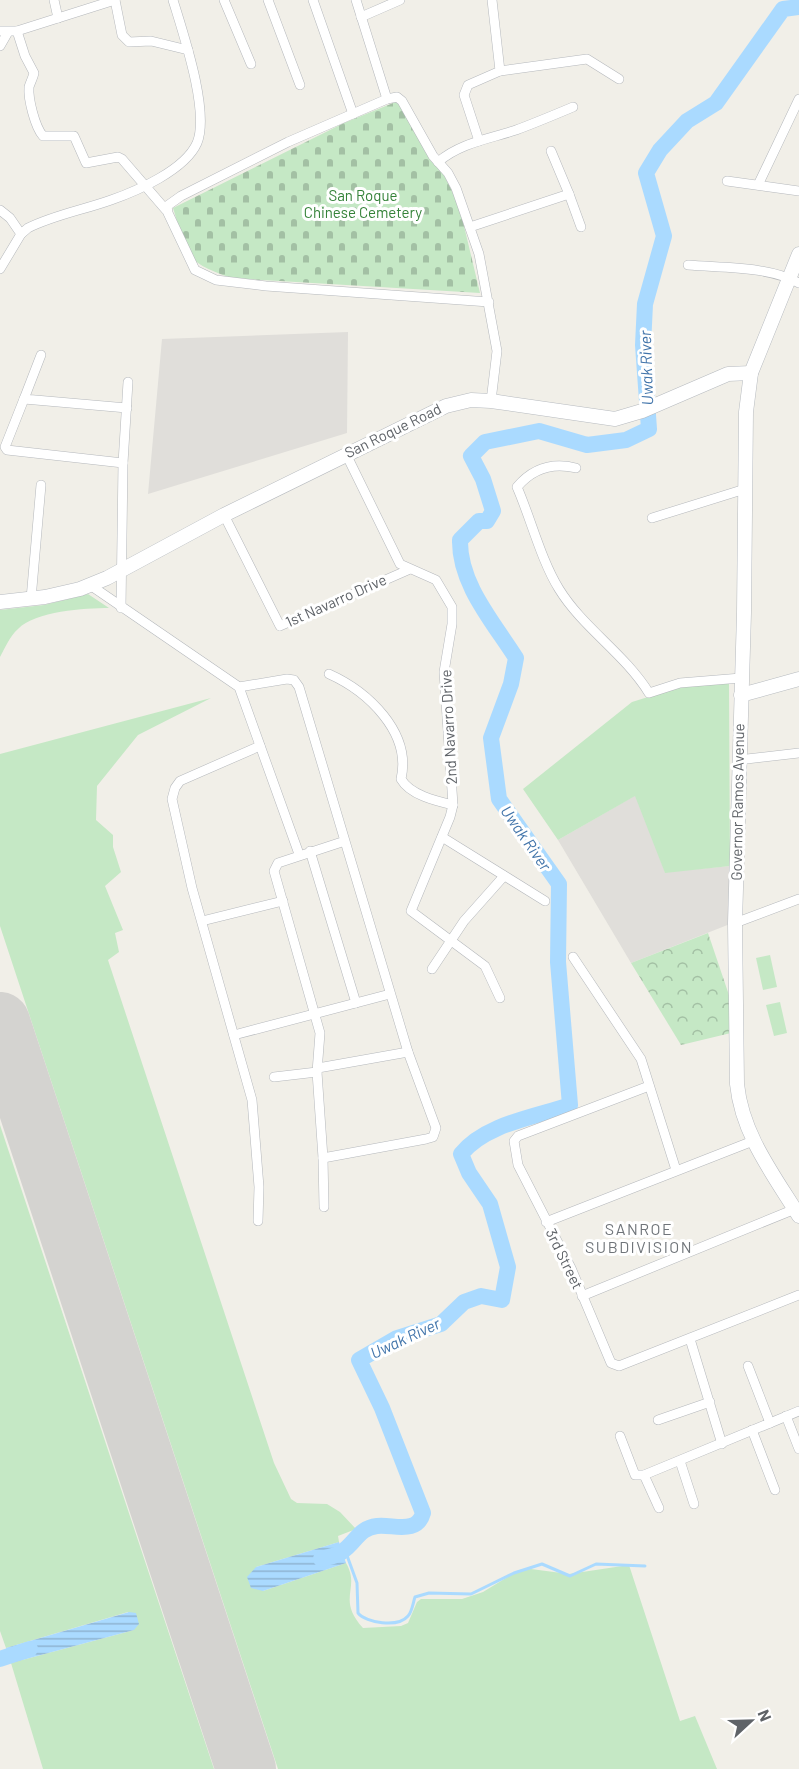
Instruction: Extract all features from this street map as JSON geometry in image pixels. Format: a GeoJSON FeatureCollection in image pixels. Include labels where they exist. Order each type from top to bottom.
{"type":"FeatureCollection","features":[{"type":"Feature","properties":{"kind":"main road"},"geometry":{"type":"LineString","coordinates":[[752,373],[794,280],[799,254]]}},
{"type":"Feature","properties":{"kind":"main road","name":"San Roque Road"},"geometry":{"type":"LineString","coordinates":[[0,602],[31,599],[90,585],[224,515],[446,406],[471,400],[491,401],[600,419],[615,419],[642,411],[728,374],[752,373]]}},
{"type":"Feature","properties":{"kind":"main road","name":"Governor Ramos Avenue"},"geometry":{"type":"LineString","coordinates":[[752,373],[746,412],[738,760],[735,923],[737,1084],[741,1110],[753,1141],[797,1213]]}},
{"type":"Feature","properties":{"kind":"main road"},"geometry":{"type":"LineString","coordinates":[[741,695],[799,679]]}},
{"type":"Feature","properties":{"kind":"street"},"geometry":{"type":"LineString","coordinates":[[54,0],[58,18]]}},
{"type":"Feature","properties":{"kind":"street"},"geometry":{"type":"LineString","coordinates":[[0,46],[8,31],[115,0],[122,35],[129,42],[151,41],[188,50]]}},
{"type":"Feature","properties":{"kind":"street"},"geometry":{"type":"LineString","coordinates":[[0,269],[21,234],[38,223],[111,200],[176,169],[196,144],[200,129],[199,106],[188,50],[173,0]]}},
{"type":"Feature","properties":{"kind":"street"},"geometry":{"type":"LineString","coordinates":[[224,0],[251,64]]}},
{"type":"Feature","properties":{"kind":"street"},"geometry":{"type":"LineString","coordinates":[[268,0],[300,85]]}},
{"type":"Feature","properties":{"kind":"street"},"geometry":{"type":"LineString","coordinates":[[312,0],[353,114]]}},
{"type":"Feature","properties":{"kind":"street"},"geometry":{"type":"LineString","coordinates":[[356,0],[387,99]]}},
{"type":"Feature","properties":{"kind":"street"},"geometry":{"type":"LineString","coordinates":[[361,17],[400,0]]}},
{"type":"Feature","properties":{"kind":"street"},"geometry":{"type":"LineString","coordinates":[[492,0],[500,71]]}},
{"type":"Feature","properties":{"kind":"street"},"geometry":{"type":"LineString","coordinates":[[8,31],[34,73],[29,87],[34,120],[39,132],[43,136],[74,136],[86,163],[118,157],[122,159],[166,210],[195,270],[216,280],[266,286],[489,302]]}},
{"type":"Feature","properties":{"kind":"street"},"geometry":{"type":"LineString","coordinates":[[479,141],[464,95],[465,88],[482,77],[500,71],[587,59],[619,79]]}},
{"type":"Feature","properties":{"kind":"street"},"geometry":{"type":"LineString","coordinates":[[166,210],[167,206],[181,196],[288,142],[387,99],[397,97],[402,101],[456,188],[470,228],[489,302],[497,351],[491,401]]}},
{"type":"Feature","properties":{"kind":"street"},"geometry":{"type":"LineString","coordinates":[[758,185],[799,99]]}},
{"type":"Feature","properties":{"kind":"street"},"geometry":{"type":"LineString","coordinates":[[438,162],[451,151],[573,107]]}},
{"type":"Feature","properties":{"kind":"street"},"geometry":{"type":"LineString","coordinates":[[551,151],[581,227]]}},
{"type":"Feature","properties":{"kind":"street"},"geometry":{"type":"LineString","coordinates":[[727,181],[799,191]]}},
{"type":"Feature","properties":{"kind":"street"},"geometry":{"type":"LineString","coordinates":[[470,228],[569,194]]}},
{"type":"Feature","properties":{"kind":"street"},"geometry":{"type":"LineString","coordinates":[[0,210],[10,218],[21,234]]}},
{"type":"Feature","properties":{"kind":"street"},"geometry":{"type":"LineString","coordinates":[[0,223],[10,218]]}},
{"type":"Feature","properties":{"kind":"street"},"geometry":{"type":"LineString","coordinates":[[688,265],[794,280]]}},
{"type":"Feature","properties":{"kind":"street"},"geometry":{"type":"LineString","coordinates":[[41,355],[5,447],[7,450],[123,463]]}},
{"type":"Feature","properties":{"kind":"street"},"geometry":{"type":"LineString","coordinates":[[121,608],[123,463],[128,382]]}},
{"type":"Feature","properties":{"kind":"street"},"geometry":{"type":"LineString","coordinates":[[24,399],[127,408]]}},
{"type":"Feature","properties":{"kind":"street"},"geometry":{"type":"LineString","coordinates":[[346,454],[392,551],[400,564],[408,570]]}},
{"type":"Feature","properties":{"kind":"street"},"geometry":{"type":"LineString","coordinates":[[576,468],[558,464],[542,468],[517,487],[558,588],[574,609],[625,661],[649,693],[680,683],[741,678]]}},
{"type":"Feature","properties":{"kind":"street"},"geometry":{"type":"LineString","coordinates":[[31,599],[41,485]]}},
{"type":"Feature","properties":{"kind":"street"},"geometry":{"type":"LineString","coordinates":[[652,518],[745,489]]}},
{"type":"Feature","properties":{"kind":"street","name":"1st Navarro Drive"},"geometry":{"type":"LineString","coordinates":[[224,515],[280,626],[408,570]]}},
{"type":"Feature","properties":{"kind":"street","name":"2nd Navarro Drive"},"geometry":{"type":"LineString","coordinates":[[408,570],[423,573],[435,580],[452,607],[452,624],[444,672],[453,804],[442,837],[411,911],[452,940]]}},
{"type":"Feature","properties":{"kind":"street"},"geometry":{"type":"LineString","coordinates":[[90,585],[239,687],[299,854]]}},
{"type":"Feature","properties":{"kind":"street"},"geometry":{"type":"LineString","coordinates":[[329,674],[350,684],[386,718],[400,745],[404,768],[401,779],[404,784],[436,801],[453,804]]}},
{"type":"Feature","properties":{"kind":"street"},"geometry":{"type":"LineString","coordinates":[[239,687],[287,679],[294,680],[299,687],[408,1052],[436,1128],[433,1137],[323,1158]]}},
{"type":"Feature","properties":{"kind":"street"},"geometry":{"type":"LineString","coordinates":[[258,1221],[260,1209],[254,1113],[173,807],[175,788],[180,781],[260,746]]}},
{"type":"Feature","properties":{"kind":"street"},"geometry":{"type":"LineString","coordinates":[[738,760],[799,753]]}},
{"type":"Feature","properties":{"kind":"street"},"geometry":{"type":"LineString","coordinates":[[442,837],[545,901]]}},
{"type":"Feature","properties":{"kind":"street"},"geometry":{"type":"LineString","coordinates":[[324,1207],[317,1070],[321,1040],[274,867],[299,854],[345,841]]}},
{"type":"Feature","properties":{"kind":"street"},"geometry":{"type":"LineString","coordinates":[[309,851],[356,1003]]}},
{"type":"Feature","properties":{"kind":"street"},"geometry":{"type":"LineString","coordinates":[[432,969],[464,921],[504,876]]}},
{"type":"Feature","properties":{"kind":"street"},"geometry":{"type":"LineString","coordinates":[[735,923],[799,899]]}},
{"type":"Feature","properties":{"kind":"street"},"geometry":{"type":"LineString","coordinates":[[202,921],[283,901]]}},
{"type":"Feature","properties":{"kind":"street"},"geometry":{"type":"LineString","coordinates":[[452,940],[485,966],[500,998]]}},
{"type":"Feature","properties":{"kind":"street"},"geometry":{"type":"LineString","coordinates":[[573,957],[641,1059],[676,1170]]}},
{"type":"Feature","properties":{"kind":"street"},"geometry":{"type":"LineString","coordinates":[[234,1035],[390,994]]}},
{"type":"Feature","properties":{"kind":"street"},"geometry":{"type":"LineString","coordinates":[[274,1077],[408,1052]]}},
{"type":"Feature","properties":{"kind":"street","name":"3rd Street"},"geometry":{"type":"LineString","coordinates":[[649,1086],[518,1136],[514,1141],[513,1150],[614,1366],[690,1339]]}},
{"type":"Feature","properties":{"kind":"street"},"geometry":{"type":"LineString","coordinates":[[546,1222],[753,1141]]}},
{"type":"Feature","properties":{"kind":"street"},"geometry":{"type":"LineString","coordinates":[[582,1296],[797,1213]]}},
{"type":"Feature","properties":{"kind":"street"},"geometry":{"type":"LineString","coordinates":[[722,1444],[690,1339],[799,1295]]}},
{"type":"Feature","properties":{"kind":"street"},"geometry":{"type":"LineString","coordinates":[[748,1366],[770,1423]]}},
{"type":"Feature","properties":{"kind":"street"},"geometry":{"type":"LineString","coordinates":[[658,1420],[710,1402]]}},
{"type":"Feature","properties":{"kind":"street"},"geometry":{"type":"LineString","coordinates":[[620,1436],[634,1474],[644,1475],[799,1411]]}},
{"type":"Feature","properties":{"kind":"street"},"geometry":{"type":"LineString","coordinates":[[786,1416],[799,1449]]}},
{"type":"Feature","properties":{"kind":"street"},"geometry":{"type":"LineString","coordinates":[[752,1430],[775,1490]]}},
{"type":"Feature","properties":{"kind":"street"},"geometry":{"type":"LineString","coordinates":[[680,1461],[694,1504]]}},
{"type":"Feature","properties":{"kind":"street"},"geometry":{"type":"LineString","coordinates":[[644,1475],[659,1508]]}},
{"type":"Feature","properties":{"kind":"shaded area"},"geometry":{"type":"Polygon","coordinates":[[[348,332],[347,433],[148,494],[162,339],[348,332]]]}},
{"type":"Feature","properties":{"kind":"shaded area"},"geometry":{"type":"Polygon","coordinates":[[[636,795],[665,872],[730,866],[730,924],[631,963],[558,840],[636,795]]]}},
{"type":"Feature","properties":{"kind":"green space","name":"San Roque Chinese Cemetery"},"geometry":{"type":"Polygon","coordinates":[[[398,101],[430,160],[442,171],[459,205],[480,293],[231,278],[203,266],[189,254],[173,208],[344,123],[398,101]]]}},
{"type":"Feature","properties":{"kind":"green space"},"geometry":{"type":"Polygon","coordinates":[[[88,594],[109,608],[74,610],[36,618],[15,632],[0,657],[0,610],[44,605],[88,594]]]}},
{"type":"Feature","properties":{"kind":"green space"},"geometry":{"type":"Polygon","coordinates":[[[729,683],[730,866],[665,873],[635,796],[558,840],[523,789],[632,702],[680,687],[729,683]]]}},
{"type":"Feature","properties":{"kind":"green space"},"geometry":{"type":"Polygon","coordinates":[[[211,698],[138,735],[97,786],[96,820],[113,835],[113,847],[121,872],[105,886],[123,930],[115,933],[119,952],[108,960],[274,1463],[291,1499],[297,1503],[327,1504],[340,1512],[356,1529],[338,1536],[339,1542],[256,1567],[263,1591],[346,1563],[351,1580],[351,1609],[363,1628],[401,1626],[408,1623],[417,1602],[421,1599],[462,1599],[483,1592],[519,1570],[531,1569],[569,1574],[629,1565],[680,1721],[695,1716],[717,1769],[278,1769],[0,926],[0,754],[211,698]]]}},
{"type":"Feature","properties":{"kind":"green space"},"geometry":{"type":"Polygon","coordinates":[[[708,933],[731,1001],[731,1033],[681,1045],[631,963],[708,933]]]}},
{"type":"Feature","properties":{"kind":"green space"},"geometry":{"type":"Polygon","coordinates":[[[770,955],[777,987],[763,990],[756,958],[770,955]]]}},
{"type":"Feature","properties":{"kind":"green space"},"geometry":{"type":"Polygon","coordinates":[[[780,1002],[787,1033],[774,1036],[766,1005],[780,1002]]]}},
{"type":"Feature","properties":{"kind":"green space"},"geometry":{"type":"Polygon","coordinates":[[[0,1125],[214,1769],[43,1769],[11,1663],[134,1630],[128,1612],[6,1648],[0,1631],[0,1125]]]}},
{"type":"Feature","properties":{"kind":"water"},"geometry":{"type":"Polygon","coordinates":[[[339,1542],[346,1563],[263,1591],[251,1588],[247,1577],[256,1567],[339,1542]]]}},
{"type":"Feature","properties":{"kind":"water"},"geometry":{"type":"Polygon","coordinates":[[[129,1612],[136,1613],[139,1624],[134,1630],[11,1663],[6,1648],[129,1612]]]}},
{"type":"Feature","properties":{"kind":"waterway","name":"Uwak River"},"geometry":{"type":"LineString","coordinates":[[321,1559],[341,1553],[366,1529],[377,1526],[410,1526],[416,1524],[423,1513],[382,1408],[359,1360],[397,1338],[441,1324],[464,1302],[481,1296],[502,1300],[508,1267],[490,1204],[469,1173],[461,1154],[483,1135],[497,1128],[570,1105],[558,962],[559,884],[499,799],[491,738],[511,684],[516,658],[479,602],[465,572],[461,556],[460,540],[479,521],[487,521],[493,511],[483,479],[471,456],[485,442],[539,431],[587,445],[626,440],[649,429],[643,345],[645,304],[664,236],[646,173],[660,150],[687,121],[716,103],[783,9],[799,7]]}},
{"type":"Feature","properties":{"kind":"waterway"},"geometry":{"type":"LineString","coordinates":[[345,1550],[357,1583],[358,1613],[382,1623],[403,1620],[408,1616],[415,1597],[429,1593],[471,1594],[514,1573],[542,1564],[570,1576],[596,1564],[645,1566]]}},
{"type":"Feature","properties":{"kind":"waterway","name":"Uwak River"},"geometry":{"type":"LineString","coordinates":[[0,1659],[30,1649]]}},
{"type":"Feature","properties":{"kind":"runway"},"geometry":{"type":"LineString","coordinates":[[0,1022],[246,1769]]}},
{"type":"Feature","properties":{"kind":"district","name":"SANROE SUBDIVISION"},"geometry":{"type":"Point","coordinates":[639,1238]}}]}
